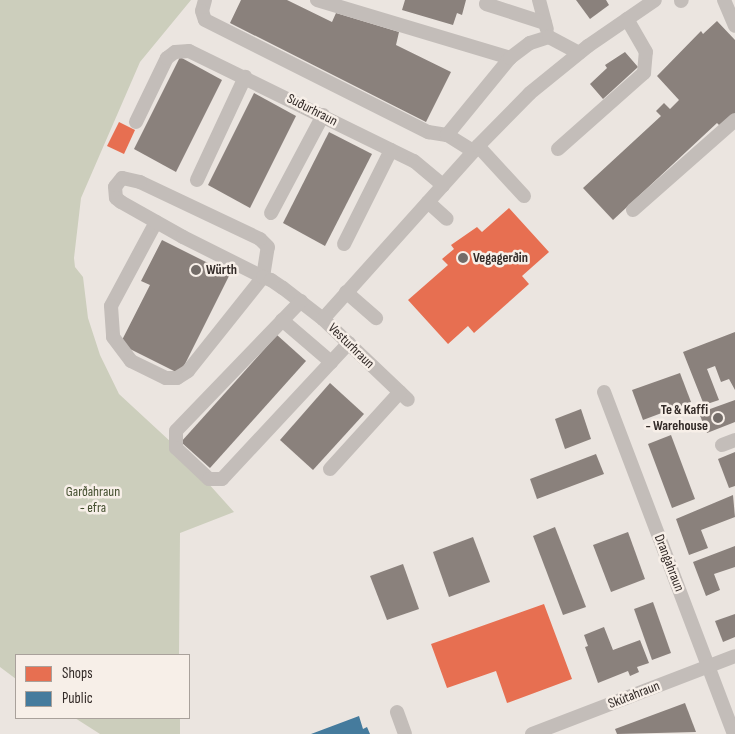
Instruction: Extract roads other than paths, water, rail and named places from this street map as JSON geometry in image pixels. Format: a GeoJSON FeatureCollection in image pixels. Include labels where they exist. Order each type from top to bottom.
{"type":"FeatureCollection","features":[{"type":"Feature","properties":{"kind":"street"},"geometry":{"type":"LineString","coordinates":[[205,0],[202,11],[205,20],[428,132],[448,135],[475,148],[524,196]]}},
{"type":"Feature","properties":{"kind":"street"},"geometry":{"type":"LineString","coordinates":[[317,0],[510,58]]}},
{"type":"Feature","properties":{"kind":"street"},"geometry":{"type":"LineString","coordinates":[[540,0],[549,37]]}},
{"type":"Feature","properties":{"kind":"street"},"geometry":{"type":"LineString","coordinates":[[323,319],[475,148],[530,93],[579,53],[655,0]]}},
{"type":"Feature","properties":{"kind":"street"},"geometry":{"type":"LineString","coordinates":[[724,0],[735,26]]}},
{"type":"Feature","properties":{"kind":"street"},"geometry":{"type":"LineString","coordinates":[[486,4],[545,23]]}},
{"type":"Feature","properties":{"kind":"street"},"geometry":{"type":"LineString","coordinates":[[558,149],[644,73],[646,52],[627,20]]}},
{"type":"Feature","properties":{"kind":"street"},"geometry":{"type":"LineString","coordinates":[[448,135],[510,58],[530,43],[549,37],[579,53]]}},
{"type":"Feature","properties":{"kind":"street","name":"Suðurhraun"},"geometry":{"type":"LineString","coordinates":[[136,122],[165,62],[175,52],[197,52],[414,161],[443,185]]}},
{"type":"Feature","properties":{"kind":"street"},"geometry":{"type":"LineString","coordinates":[[197,180],[245,77]]}},
{"type":"Feature","properties":{"kind":"street"},"geometry":{"type":"LineString","coordinates":[[271,214],[323,116]]}},
{"type":"Feature","properties":{"kind":"street"},"geometry":{"type":"LineString","coordinates":[[633,210],[735,120]]}},
{"type":"Feature","properties":{"kind":"street"},"geometry":{"type":"LineString","coordinates":[[344,244],[391,150]]}},
{"type":"Feature","properties":{"kind":"street","name":"Vesturhraun"},"geometry":{"type":"LineString","coordinates":[[263,277],[268,247],[260,239],[140,182],[122,178],[116,188],[116,198],[156,222],[263,277],[297,298],[323,319],[404,396],[330,469]]}},
{"type":"Feature","properties":{"kind":"street"},"geometry":{"type":"LineString","coordinates":[[428,202],[447,219]]}},
{"type":"Feature","properties":{"kind":"street"},"geometry":{"type":"LineString","coordinates":[[156,222],[111,306],[113,337],[131,361],[166,378],[177,378],[188,371],[263,277]]}},
{"type":"Feature","properties":{"kind":"street"},"geometry":{"type":"LineString","coordinates":[[346,292],[376,318]]}},
{"type":"Feature","properties":{"kind":"street"},"geometry":{"type":"LineString","coordinates":[[297,298],[282,320],[176,431],[176,448],[209,479],[222,479],[349,343]]}},
{"type":"Feature","properties":{"kind":"street"},"geometry":{"type":"LineString","coordinates":[[282,320],[331,362]]}},
{"type":"Feature","properties":{"kind":"street","name":"Drangahraun"},"geometry":{"type":"LineString","coordinates":[[604,392],[734,734]]}},
{"type":"Feature","properties":{"kind":"street","name":"Skútahraun"},"geometry":{"type":"LineString","coordinates":[[532,734],[735,656]]}},
{"type":"Feature","properties":{"kind":"street"},"geometry":{"type":"LineString","coordinates":[[397,712],[405,734]]}},
{"type":"Feature","properties":{"kind":"place","name":"Vegagerðin"},"geometry":{"type":"Point","coordinates":[463,258]}},
{"type":"Feature","properties":{"kind":"place","name":"Würth"},"geometry":{"type":"Point","coordinates":[196,270]}},
{"type":"Feature","properties":{"kind":"place","name":"Te & Kaffi - Warehouse"},"geometry":{"type":"Point","coordinates":[718,418]}},
{"type":"Feature","properties":{"kind":"park label","name":"Garðahraun - efra"},"geometry":{"type":"Point","coordinates":[93,500]}}]}
